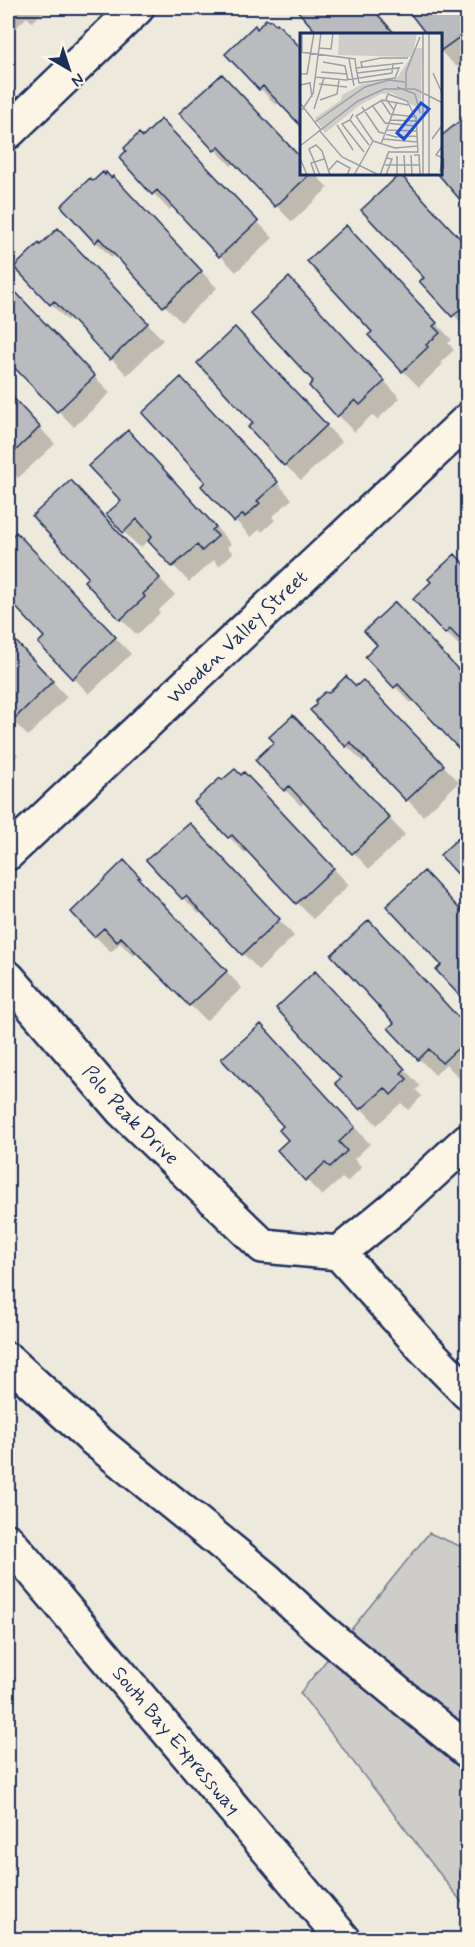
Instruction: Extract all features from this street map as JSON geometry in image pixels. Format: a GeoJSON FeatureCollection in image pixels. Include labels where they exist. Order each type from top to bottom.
{"type":"FeatureCollection","features":[{"type":"Feature","properties":{"kind":"main road"},"geometry":{"type":"LineString","coordinates":[[8,132],[137,8]]}},
{"type":"Feature","properties":{"kind":"main road","name":"Wooden Valley Street"},"geometry":{"type":"LineString","coordinates":[[8,853],[468,420]]}},
{"type":"Feature","properties":{"kind":"main road","name":"Polo Peak Drive"},"geometry":{"type":"LineString","coordinates":[[8,978],[122,1110],[263,1246],[339,1253]]}},
{"type":"Feature","properties":{"kind":"main road"},"geometry":{"type":"LineString","coordinates":[[468,1140],[395,1207],[339,1253],[424,1348],[468,1393]]}},
{"type":"Feature","properties":{"kind":"main road"},"geometry":{"type":"LineString","coordinates":[[8,1360],[90,1436],[266,1579],[321,1630],[468,1750]]}},
{"type":"Feature","properties":{"kind":"main road","name":"South Bay Expressway"},"geometry":{"type":"LineString","coordinates":[[8,1541],[344,1940]]}},
{"type":"Feature","properties":{"kind":"shaded area"},"geometry":{"type":"Polygon","coordinates":[[[429,1533],[467,1549],[467,1909],[300,1693],[429,1533]]]}},
{"type":"Feature","properties":{"kind":"building"},"geometry":{"type":"Polygon","coordinates":[[[295,8],[372,8],[394,33],[317,33],[295,8]]]}},
{"type":"Feature","properties":{"kind":"building"},"geometry":{"type":"Polygon","coordinates":[[[406,8],[468,8],[468,31],[442,50],[442,33],[425,33],[406,8]]]}},
{"type":"Feature","properties":{"kind":"building"},"geometry":{"type":"Polygon","coordinates":[[[266,19],[271,20],[276,25],[277,23],[300,47],[300,125],[263,86],[259,90],[225,54],[255,25],[257,29],[266,19]]]}},
{"type":"Feature","properties":{"kind":"building"},"geometry":{"type":"Polygon","coordinates":[[[222,74],[300,157],[300,176],[308,176],[275,207],[219,147],[214,151],[179,113],[222,74]]]}},
{"type":"Feature","properties":{"kind":"building"},"geometry":{"type":"Polygon","coordinates":[[[161,119],[258,221],[219,257],[157,190],[152,195],[119,158],[126,151],[124,148],[139,133],[143,137],[161,119]]]}},
{"type":"Feature","properties":{"kind":"building"},"geometry":{"type":"Polygon","coordinates":[[[462,119],[468,125],[468,209],[440,176],[442,176],[442,135],[462,119]]]}},
{"type":"Feature","properties":{"kind":"building"},"geometry":{"type":"Polygon","coordinates":[[[103,172],[111,178],[113,176],[202,271],[163,307],[99,238],[95,243],[61,206],[90,178],[93,181],[103,172]]]}},
{"type":"Feature","properties":{"kind":"building"},"geometry":{"type":"Polygon","coordinates":[[[398,176],[402,176],[468,247],[468,310],[464,314],[460,309],[452,317],[419,281],[424,278],[361,210],[398,176]]]}},
{"type":"Feature","properties":{"kind":"building"},"geometry":{"type":"Polygon","coordinates":[[[346,225],[437,323],[433,326],[440,333],[402,372],[368,335],[372,332],[307,261],[346,225]]]}},
{"type":"Feature","properties":{"kind":"building"},"geometry":{"type":"Polygon","coordinates":[[[58,228],[148,323],[110,360],[54,301],[50,305],[14,267],[58,228]]]}},
{"type":"Feature","properties":{"kind":"building"},"geometry":{"type":"Polygon","coordinates":[[[289,277],[385,381],[360,405],[355,400],[337,417],[309,386],[313,381],[250,313],[289,277]]]}},
{"type":"Feature","properties":{"kind":"building"},"geometry":{"type":"Polygon","coordinates":[[[8,284],[95,376],[57,412],[8,361],[8,284]]]}},
{"type":"Feature","properties":{"kind":"building"},"geometry":{"type":"Polygon","coordinates":[[[235,327],[327,425],[284,466],[248,427],[253,423],[197,363],[235,327]]]}},
{"type":"Feature","properties":{"kind":"building"},"geometry":{"type":"Polygon","coordinates":[[[181,377],[278,482],[257,501],[260,503],[245,517],[243,514],[234,522],[201,486],[205,482],[142,413],[181,377]]]}},
{"type":"Feature","properties":{"kind":"building"},"geometry":{"type":"Polygon","coordinates":[[[8,392],[40,427],[8,458],[8,392]]]}},
{"type":"Feature","properties":{"kind":"building"},"geometry":{"type":"Polygon","coordinates":[[[128,430],[216,527],[212,530],[218,536],[202,551],[197,545],[172,567],[148,541],[152,536],[137,519],[123,533],[106,514],[121,501],[88,466],[128,430]]]}},
{"type":"Feature","properties":{"kind":"building"},"geometry":{"type":"Polygon","coordinates":[[[71,480],[160,578],[143,594],[145,597],[120,620],[84,581],[88,577],[32,516],[71,480]]]}},
{"type":"Feature","properties":{"kind":"building"},"geometry":{"type":"Polygon","coordinates":[[[16,532],[116,637],[72,679],[38,643],[44,637],[8,599],[8,540],[16,532]]]}},
{"type":"Feature","properties":{"kind":"building"},"geometry":{"type":"Polygon","coordinates":[[[455,554],[468,568],[468,648],[450,629],[445,634],[413,599],[431,582],[428,579],[455,554]]]}},
{"type":"Feature","properties":{"kind":"building"},"geometry":{"type":"Polygon","coordinates":[[[395,602],[468,680],[468,744],[461,751],[398,684],[394,688],[365,657],[377,645],[364,631],[395,602]]]}},
{"type":"Feature","properties":{"kind":"building"},"geometry":{"type":"Polygon","coordinates":[[[8,633],[53,681],[11,722],[8,718],[8,633]]]}},
{"type":"Feature","properties":{"kind":"building"},"geometry":{"type":"Polygon","coordinates":[[[346,676],[356,686],[363,680],[444,765],[406,801],[350,742],[346,747],[310,710],[316,705],[316,700],[325,692],[329,693],[346,676]]]}},
{"type":"Feature","properties":{"kind":"building"},"geometry":{"type":"Polygon","coordinates":[[[293,715],[390,818],[352,854],[289,786],[284,791],[255,760],[274,742],[269,737],[293,715]]]}},
{"type":"Feature","properties":{"kind":"building"},"geometry":{"type":"Polygon","coordinates":[[[235,769],[241,775],[244,772],[334,868],[296,904],[232,835],[228,838],[194,802],[220,778],[222,780],[235,769]]]}},
{"type":"Feature","properties":{"kind":"building"},"geometry":{"type":"Polygon","coordinates":[[[190,823],[280,919],[242,955],[186,896],[182,899],[146,860],[190,823]]]}},
{"type":"Feature","properties":{"kind":"building"},"geometry":{"type":"Polygon","coordinates":[[[468,829],[468,885],[440,855],[468,829]]]}},
{"type":"Feature","properties":{"kind":"building"},"geometry":{"type":"Polygon","coordinates":[[[124,860],[140,877],[138,878],[227,971],[189,1006],[121,937],[117,942],[104,928],[94,937],[71,912],[124,860]]]}},
{"type":"Feature","properties":{"kind":"building"},"geometry":{"type":"Polygon","coordinates":[[[424,871],[468,918],[468,1005],[436,970],[441,965],[386,906],[424,871]]]}},
{"type":"Feature","properties":{"kind":"building"},"geometry":{"type":"Polygon","coordinates":[[[369,920],[468,1028],[468,1039],[442,1063],[429,1049],[418,1060],[388,1028],[394,1023],[331,955],[369,920]]]}},
{"type":"Feature","properties":{"kind":"building"},"geometry":{"type":"Polygon","coordinates":[[[315,971],[405,1069],[401,1073],[407,1079],[391,1095],[385,1088],[360,1110],[335,1083],[341,1078],[276,1008],[315,971]]]}},
{"type":"Feature","properties":{"kind":"building"},"geometry":{"type":"Polygon","coordinates":[[[261,1024],[355,1127],[339,1142],[347,1151],[330,1167],[325,1163],[305,1181],[277,1150],[288,1140],[279,1130],[283,1126],[221,1059],[261,1024]]]}}]}
